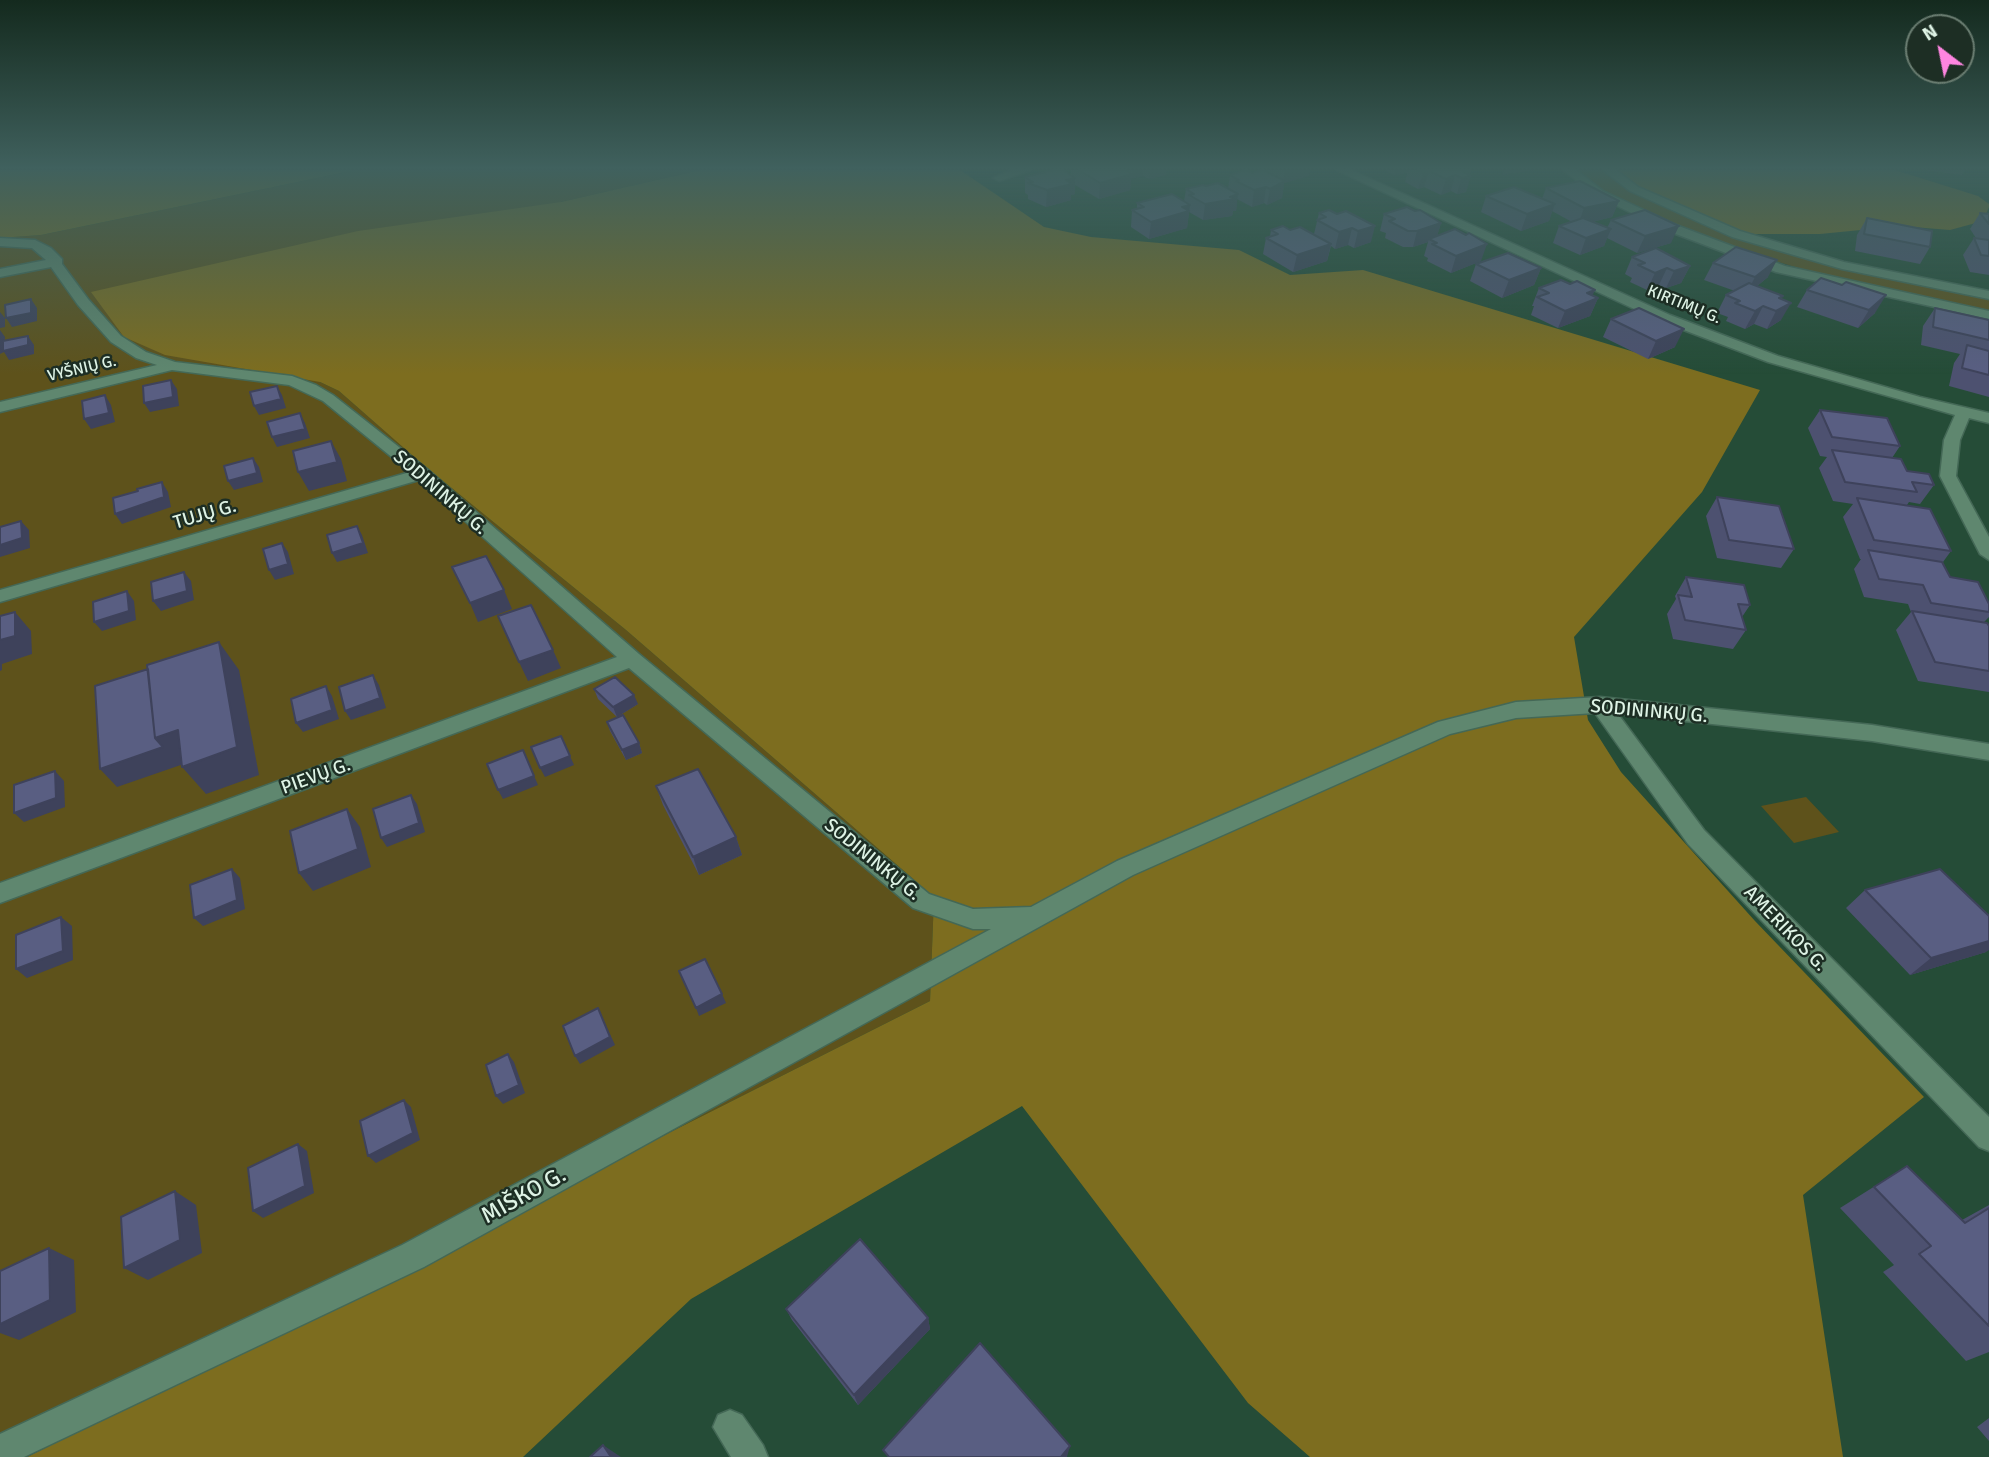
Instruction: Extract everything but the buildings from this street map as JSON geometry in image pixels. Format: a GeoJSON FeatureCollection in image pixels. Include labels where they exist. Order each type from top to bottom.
{"type":"FeatureCollection","features":[{"type":"Feature","properties":{"kind":"street","name":"KIRTIMŲ G."},"geometry":{"type":"LineString","coordinates":[[1490,238],[1665,318],[1773,359],[1916,401],[1989,418]]}},
{"type":"Feature","properties":{"kind":"street"},"geometry":{"type":"LineString","coordinates":[[1699,238],[1781,269],[1860,289],[1989,314]]}},
{"type":"Feature","properties":{"kind":"street"},"geometry":{"type":"LineString","coordinates":[[1750,238],[1842,265],[1989,295]]}},
{"type":"Feature","properties":{"kind":"street","name":"SODININKŲ G."},"geometry":{"type":"LineString","coordinates":[[0,242],[35,244],[57,262],[83,302],[116,339],[141,355],[173,366],[292,381],[312,388],[422,474],[632,659],[921,901],[974,919],[1035,917],[1125,868],[1445,728],[1516,710],[1600,705],[1872,733],[1989,752]]}},
{"type":"Feature","properties":{"kind":"street"},"geometry":{"type":"LineString","coordinates":[[0,273],[57,262]]}},
{"type":"Feature","properties":{"kind":"street","name":"VYŠNIŲ G."},"geometry":{"type":"LineString","coordinates":[[0,407],[173,366]]}},
{"type":"Feature","properties":{"kind":"street"},"geometry":{"type":"LineString","coordinates":[[1964,412],[1952,440],[1948,476],[1989,554]]}},
{"type":"Feature","properties":{"kind":"street","name":"TUJŲ G."},"geometry":{"type":"LineString","coordinates":[[0,596],[422,474]]}},
{"type":"Feature","properties":{"kind":"street","name":"PIEVŲ G."},"geometry":{"type":"LineString","coordinates":[[0,893],[632,659]]}},
{"type":"Feature","properties":{"kind":"street","name":"AMERIKOS G."},"geometry":{"type":"LineString","coordinates":[[1600,705],[1696,837],[1989,1137]]}},
{"type":"Feature","properties":{"kind":"street","name":"MIŠKO G."},"geometry":{"type":"LineString","coordinates":[[0,1451],[412,1256],[1035,917]]}},
{"type":"Feature","properties":{"kind":"street"},"geometry":{"type":"LineString","coordinates":[[730,1427],[751,1457]]}},
{"type":"Feature","properties":{"kind":"shaded area"},"geometry":{"type":"Polygon","coordinates":[[[0,238],[513,238],[320,382],[339,391],[421,463],[626,630],[934,897],[930,1001],[27,1457],[0,1457],[0,238]]]}},
{"type":"Feature","properties":{"kind":"shaded area"},"geometry":{"type":"Polygon","coordinates":[[[327,238],[1102,238],[1239,250],[1290,275],[1363,270],[1760,390],[1702,492],[1574,637],[1588,720],[1621,772],[1755,921],[1924,1097],[1803,1195],[1843,1457],[1310,1457],[1248,1403],[1022,1106],[691,1299],[523,1457],[27,1457],[930,1001],[934,897],[626,630],[421,463],[339,391],[320,382],[165,355],[124,337],[91,292],[327,238]]]}},
{"type":"Feature","properties":{"kind":"shaded area"},"geometry":{"type":"Polygon","coordinates":[[[1706,238],[1744,238],[1842,268],[1989,297],[1989,312],[1842,281],[1706,238]]]}},
{"type":"Feature","properties":{"kind":"shaded area"},"geometry":{"type":"Polygon","coordinates":[[[1806,797],[1839,832],[1794,843],[1761,806],[1806,797]]]}}]}
